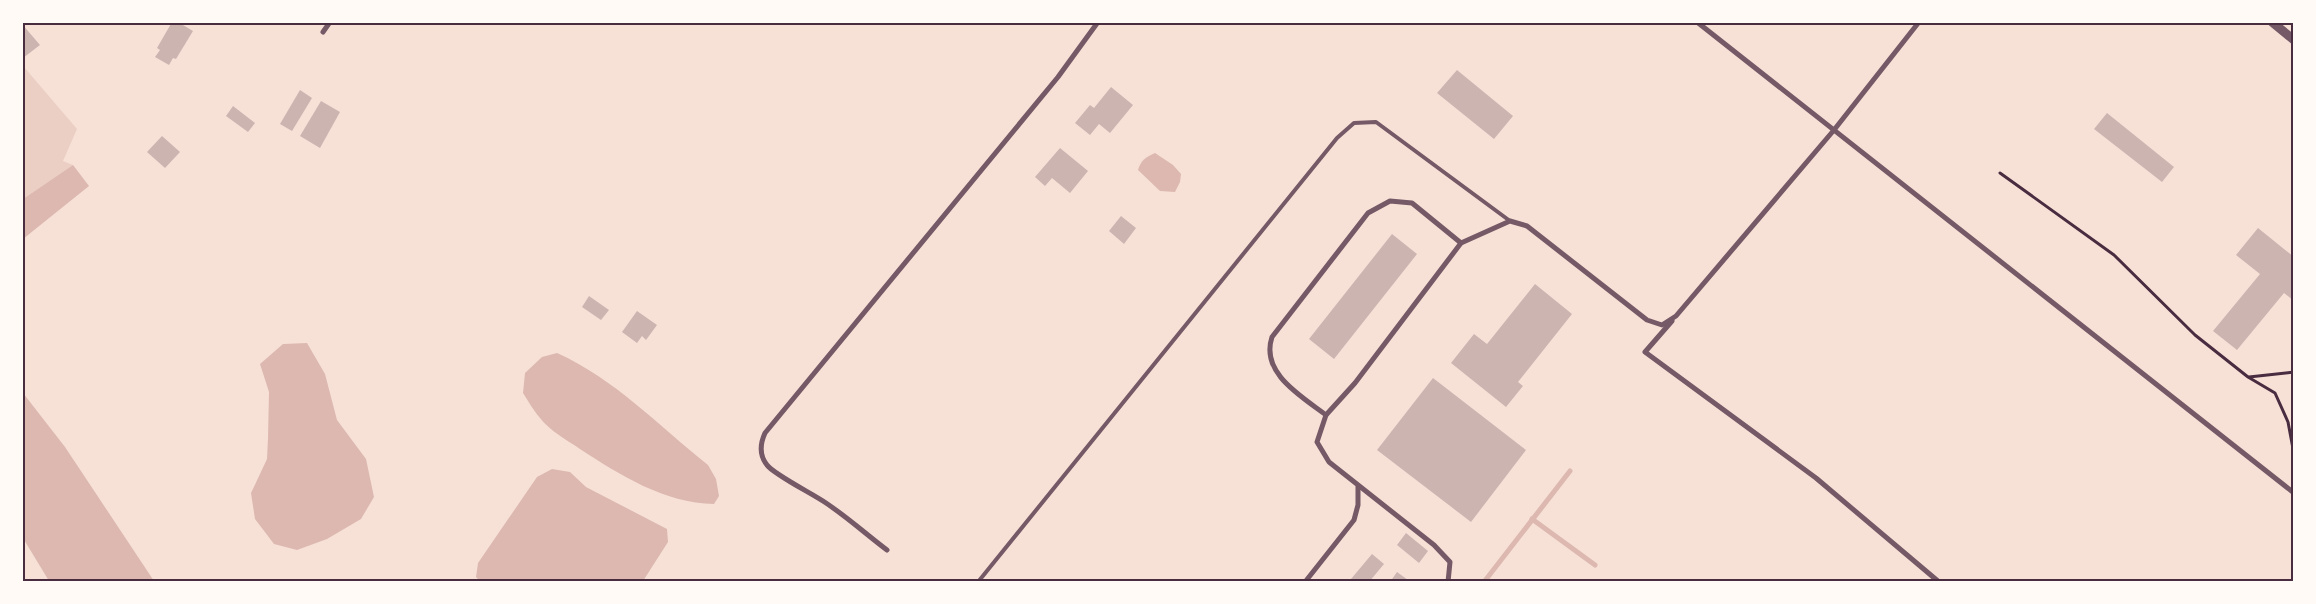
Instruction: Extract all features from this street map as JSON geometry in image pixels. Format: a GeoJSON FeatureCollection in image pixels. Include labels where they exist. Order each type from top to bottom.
{"type":"FeatureCollection","features":[{"type":"Feature","properties":{"kind":"street"},"geometry":{"type":"LineString","coordinates":[[323,32],[330,22]]}},
{"type":"Feature","properties":{"kind":"street"},"geometry":{"type":"LineString","coordinates":[[887,550],[826,503],[791,480],[775,473],[767,466],[760,444],[765,433],[1058,77],[1098,22]]}},
{"type":"Feature","properties":{"kind":"street"},"geometry":{"type":"LineString","coordinates":[[1697,22],[2294,493]]}},
{"type":"Feature","properties":{"kind":"street"},"geometry":{"type":"LineString","coordinates":[[1919,22],[1834,130],[1645,352],[1816,478],[1939,582]]}},
{"type":"Feature","properties":{"kind":"street"},"geometry":{"type":"LineString","coordinates":[[2272,22],[2294,40]]}},
{"type":"Feature","properties":{"kind":"street"},"geometry":{"type":"LineString","coordinates":[[1326,415],[1282,381],[1273,365],[1268,347],[1272,337],[1368,213],[1390,201],[1412,203],[1461,242]]}},
{"type":"Feature","properties":{"kind":"street"},"geometry":{"type":"LineString","coordinates":[[1448,582],[1450,562],[1434,545],[1358,487],[1329,462],[1317,442],[1326,415],[1355,382],[1461,242],[1510,221],[1527,226],[1647,320],[1662,325],[1676,316]]}},
{"type":"Feature","properties":{"kind":"street"},"geometry":{"type":"LineString","coordinates":[[1305,582],[1354,520],[1358,505],[1358,487]]}},
{"type":"Feature","properties":{"kind":"lane"},"geometry":{"type":"LineString","coordinates":[[978,582],[1337,138],[1354,123],[1376,122],[1510,221]]}},
{"type":"Feature","properties":{"kind":"path"},"geometry":{"type":"LineString","coordinates":[[2000,173],[2114,255],[2195,335],[2248,377],[2275,392],[2288,422],[2294,454]]}},
{"type":"Feature","properties":{"kind":"path"},"geometry":{"type":"LineString","coordinates":[[2248,377],[2294,372]]}},
{"type":"Feature","properties":{"kind":"shaded area"},"geometry":{"type":"Polygon","coordinates":[[[24,67],[77,129],[63,161],[73,165],[23,199],[24,67]]]}},
{"type":"Feature","properties":{"kind":"shaded area"},"geometry":{"type":"Polygon","coordinates":[[[1155,153],[1173,165],[1181,174],[1180,182],[1175,192],[1160,191],[1138,170],[1144,159],[1155,153]]]}},
{"type":"Feature","properties":{"kind":"shaded area"},"geometry":{"type":"Polygon","coordinates":[[[73,165],[89,186],[23,239],[23,199],[73,165]]]}},
{"type":"Feature","properties":{"kind":"shaded area"},"geometry":{"type":"Polygon","coordinates":[[[307,343],[325,374],[337,420],[366,459],[374,497],[361,519],[327,539],[297,550],[274,544],[255,519],[251,493],[267,459],[269,392],[260,364],[283,344],[307,343]]]}},
{"type":"Feature","properties":{"kind":"shaded area"},"geometry":{"type":"Polygon","coordinates":[[[557,353],[598,376],[636,404],[708,465],[716,479],[719,496],[714,504],[678,499],[643,486],[595,459],[544,423],[523,393],[525,373],[542,357],[557,353]]]}},
{"type":"Feature","properties":{"kind":"shaded area"},"geometry":{"type":"Polygon","coordinates":[[[23,393],[65,447],[154,581],[49,581],[23,538],[23,393]]]}},
{"type":"Feature","properties":{"kind":"shaded area"},"geometry":{"type":"Polygon","coordinates":[[[552,469],[570,472],[586,487],[667,529],[668,542],[643,581],[481,582],[476,577],[478,563],[537,477],[552,469]]]}},
{"type":"Feature","properties":{"kind":"building"},"geometry":{"type":"Polygon","coordinates":[[[172,22],[178,22],[193,31],[176,59],[173,58],[169,65],[155,57],[160,50],[157,48],[172,22]]]}},
{"type":"Feature","properties":{"kind":"building"},"geometry":{"type":"Polygon","coordinates":[[[22,24],[40,45],[23,58],[22,57],[22,24]]]}},
{"type":"Feature","properties":{"kind":"building"},"geometry":{"type":"Polygon","coordinates":[[[1457,70],[1513,116],[1494,139],[1437,93],[1457,70]]]}},
{"type":"Feature","properties":{"kind":"building"},"geometry":{"type":"Polygon","coordinates":[[[1111,87],[1133,105],[1110,133],[1099,124],[1090,135],[1075,123],[1090,105],[1094,108],[1111,87]]]}},
{"type":"Feature","properties":{"kind":"building"},"geometry":{"type":"Polygon","coordinates":[[[300,90],[312,98],[292,131],[280,124],[300,90]]]}},
{"type":"Feature","properties":{"kind":"building"},"geometry":{"type":"Polygon","coordinates":[[[321,101],[340,112],[320,148],[300,136],[321,101]]]}},
{"type":"Feature","properties":{"kind":"building"},"geometry":{"type":"Polygon","coordinates":[[[233,106],[255,123],[248,132],[226,116],[233,106]]]}},
{"type":"Feature","properties":{"kind":"building"},"geometry":{"type":"Polygon","coordinates":[[[2107,113],[2174,167],[2162,182],[2094,129],[2107,113]]]}},
{"type":"Feature","properties":{"kind":"building"},"geometry":{"type":"Polygon","coordinates":[[[162,136],[180,152],[165,168],[147,152],[162,136]]]}},
{"type":"Feature","properties":{"kind":"building"},"geometry":{"type":"Polygon","coordinates":[[[1060,148],[1088,171],[1070,193],[1052,178],[1045,186],[1035,177],[1060,148]]]}},
{"type":"Feature","properties":{"kind":"building"},"geometry":{"type":"Polygon","coordinates":[[[1121,216],[1136,228],[1124,244],[1109,231],[1121,216]]]}},
{"type":"Feature","properties":{"kind":"building"},"geometry":{"type":"Polygon","coordinates":[[[2258,228],[2294,257],[2294,301],[2284,293],[2237,350],[2213,331],[2260,274],[2236,255],[2258,228]]]}},
{"type":"Feature","properties":{"kind":"building"},"geometry":{"type":"Polygon","coordinates":[[[1392,234],[1417,254],[1334,359],[1309,339],[1392,234]]]}},
{"type":"Feature","properties":{"kind":"building"},"geometry":{"type":"Polygon","coordinates":[[[1535,284],[1572,314],[1518,382],[1523,386],[1506,407],[1451,363],[1474,334],[1487,344],[1535,284]]]}},
{"type":"Feature","properties":{"kind":"building"},"geometry":{"type":"Polygon","coordinates":[[[589,296],[609,310],[601,320],[582,307],[589,296]]]}},
{"type":"Feature","properties":{"kind":"building"},"geometry":{"type":"Polygon","coordinates":[[[637,311],[657,325],[646,340],[642,336],[637,343],[622,332],[637,311]]]}},
{"type":"Feature","properties":{"kind":"building"},"geometry":{"type":"Polygon","coordinates":[[[1433,378],[1526,450],[1471,522],[1377,450],[1433,378]]]}},
{"type":"Feature","properties":{"kind":"building"},"geometry":{"type":"Polygon","coordinates":[[[1406,533],[1428,551],[1419,563],[1397,545],[1406,533]]]}},
{"type":"Feature","properties":{"kind":"building"},"geometry":{"type":"Polygon","coordinates":[[[1372,554],[1384,564],[1369,582],[1354,582],[1351,579],[1372,554]]]}},
{"type":"Feature","properties":{"kind":"building"},"geometry":{"type":"Polygon","coordinates":[[[1397,572],[1408,580],[1407,582],[1390,582],[1397,572]]]}},
{"type":"Feature","properties":{"kind":"waterway"},"geometry":{"type":"LineString","coordinates":[[1484,582],[1570,471]]}},
{"type":"Feature","properties":{"kind":"waterway"},"geometry":{"type":"LineString","coordinates":[[1532,519],[1595,565]]}}]}
